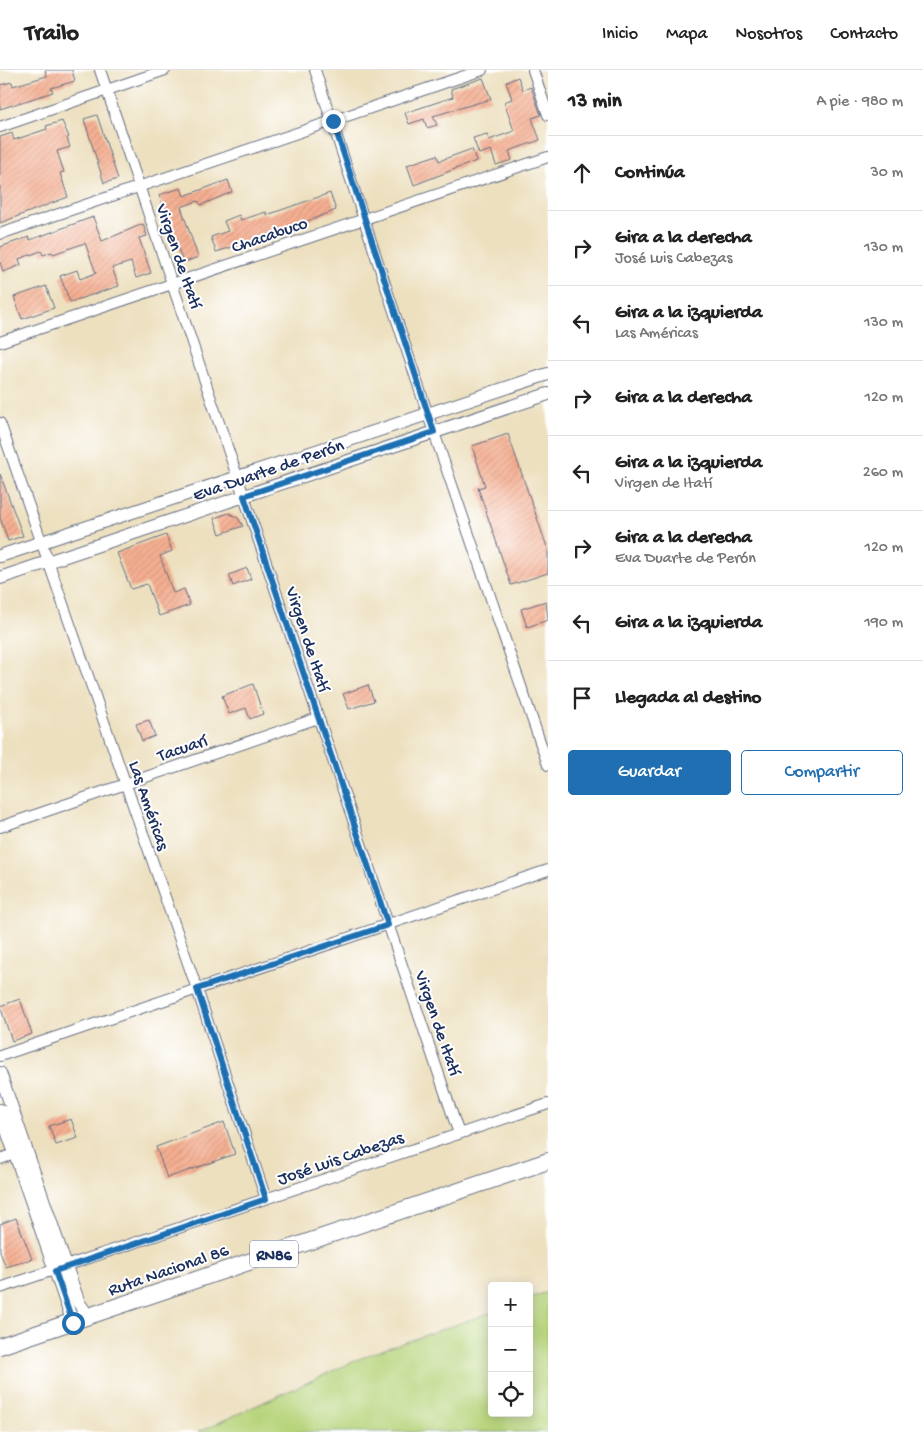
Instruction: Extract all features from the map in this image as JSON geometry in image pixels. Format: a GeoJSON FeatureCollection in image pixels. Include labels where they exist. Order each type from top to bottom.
{"type":"FeatureCollection","features":[{"type":"Feature","properties":{"kind":"main road","name":"Ruta Nacional 86"},"geometry":{"type":"LineString","coordinates":[[0,1346],[73,1323],[548,1161]]}},
{"type":"Feature","properties":{"kind":"street","name":"Virgen de Itatí"},"geometry":{"type":"LineString","coordinates":[[100,70],[459,1134]]}},
{"type":"Feature","properties":{"kind":"street"},"geometry":{"type":"LineString","coordinates":[[0,127],[165,70]]}},
{"type":"Feature","properties":{"kind":"street"},"geometry":{"type":"LineString","coordinates":[[315,70],[428,415],[548,765]]}},
{"type":"Feature","properties":{"kind":"street"},"geometry":{"type":"LineString","coordinates":[[0,234],[482,70]]}},
{"type":"Feature","properties":{"kind":"street"},"geometry":{"type":"LineString","coordinates":[[533,70],[548,115]]}},
{"type":"Feature","properties":{"kind":"street","name":"Chacabuco"},"geometry":{"type":"LineString","coordinates":[[0,342],[548,157]]}},
{"type":"Feature","properties":{"kind":"street"},"geometry":{"type":"LineString","coordinates":[[0,556],[548,374]]}},
{"type":"Feature","properties":{"kind":"street","name":"Eva Duarte de Perón"},"geometry":{"type":"LineString","coordinates":[[0,578],[548,394]]}},
{"type":"Feature","properties":{"kind":"street","name":"Las Américas"},"geometry":{"type":"LineString","coordinates":[[0,423],[197,989],[266,1199]]}},
{"type":"Feature","properties":{"kind":"street","name":"Tacuarí"},"geometry":{"type":"LineString","coordinates":[[0,827],[318,718]]}},
{"type":"Feature","properties":{"kind":"street"},"geometry":{"type":"LineString","coordinates":[[0,1056],[548,870]]}},
{"type":"Feature","properties":{"kind":"street"},"geometry":{"type":"LineString","coordinates":[[0,1073],[21,1152],[61,1269],[73,1323]]}},
{"type":"Feature","properties":{"kind":"street","name":"José Luis Cabezas"},"geometry":{"type":"LineString","coordinates":[[0,1288],[548,1104]]}},
{"type":"Feature","properties":{"kind":"street"},"geometry":{"type":"LineString","coordinates":[[0,1110],[21,1152]]}},
{"type":"Feature","properties":{"kind":"street"},"geometry":{"type":"LineString","coordinates":[[0,1159],[21,1152]]}},
{"type":"Feature","properties":{"kind":"street"},"geometry":{"type":"LineString","coordinates":[[61,1269],[88,1317]]}},
{"type":"Feature","properties":{"kind":"green space"},"geometry":{"type":"Polygon","coordinates":[[[548,1292],[548,1432],[198,1432],[368,1355],[488,1313],[488,1417],[533,1417],[533,1297],[548,1292]]]}},
{"type":"Feature","properties":{"kind":"building"},"geometry":{"type":"Polygon","coordinates":[[[45,70],[72,70],[75,81],[51,88],[53,92],[0,109],[0,85],[12,82],[13,86],[47,76],[45,70]]]}},
{"type":"Feature","properties":{"kind":"building"},"geometry":{"type":"Polygon","coordinates":[[[518,77],[523,90],[531,87],[541,115],[532,118],[540,140],[509,151],[512,160],[496,165],[491,150],[479,154],[473,138],[487,134],[489,140],[514,131],[504,102],[512,99],[506,82],[518,77]]]}},
{"type":"Feature","properties":{"kind":"building"},"geometry":{"type":"Polygon","coordinates":[[[483,78],[491,99],[433,116],[437,125],[427,128],[424,119],[409,124],[405,113],[453,97],[451,89],[483,78]]]}},
{"type":"Feature","properties":{"kind":"building"},"geometry":{"type":"Polygon","coordinates":[[[97,115],[118,179],[104,183],[84,119],[97,115]]]}},
{"type":"Feature","properties":{"kind":"building"},"geometry":{"type":"Polygon","coordinates":[[[62,121],[69,137],[67,138],[70,147],[57,151],[64,172],[60,173],[68,197],[0,223],[0,137],[12,133],[14,140],[47,129],[46,126],[62,121]]]}},
{"type":"Feature","properties":{"kind":"building"},"geometry":{"type":"Polygon","coordinates":[[[472,149],[476,161],[414,185],[407,165],[437,155],[439,161],[472,149]]]}},
{"type":"Feature","properties":{"kind":"building"},"geometry":{"type":"Polygon","coordinates":[[[228,180],[232,192],[201,205],[198,201],[181,207],[198,257],[183,263],[159,195],[181,188],[184,196],[228,180]]]}},
{"type":"Feature","properties":{"kind":"building"},"geometry":{"type":"Polygon","coordinates":[[[330,193],[336,210],[275,234],[216,252],[211,237],[228,231],[224,221],[239,215],[241,220],[266,212],[267,215],[330,193]]]}},
{"type":"Feature","properties":{"kind":"building"},"geometry":{"type":"Polygon","coordinates":[[[93,217],[102,241],[143,224],[147,236],[139,238],[151,273],[136,278],[131,262],[112,268],[119,286],[70,302],[60,276],[77,270],[80,279],[96,273],[85,243],[53,254],[52,252],[43,255],[41,251],[19,259],[21,265],[3,272],[0,262],[0,247],[29,237],[30,240],[93,217]]]}},
{"type":"Feature","properties":{"kind":"building"},"geometry":{"type":"Polygon","coordinates":[[[46,286],[54,308],[22,319],[14,297],[46,286]]]}},
{"type":"Feature","properties":{"kind":"building"},"geometry":{"type":"Polygon","coordinates":[[[508,434],[548,550],[548,573],[511,585],[478,488],[485,486],[472,446],[508,434]]]}},
{"type":"Feature","properties":{"kind":"building"},"geometry":{"type":"Polygon","coordinates":[[[0,474],[23,536],[8,541],[0,518],[0,474]]]}},
{"type":"Feature","properties":{"kind":"building"},"geometry":{"type":"Polygon","coordinates":[[[229,513],[238,518],[243,526],[220,534],[214,518],[229,513]]]}},
{"type":"Feature","properties":{"kind":"building"},"geometry":{"type":"Polygon","coordinates":[[[166,535],[172,551],[160,556],[173,593],[184,589],[190,605],[159,616],[147,584],[131,589],[117,553],[166,535]]]}},
{"type":"Feature","properties":{"kind":"building"},"geometry":{"type":"Polygon","coordinates":[[[247,568],[251,579],[233,586],[229,575],[247,568]]]}},
{"type":"Feature","properties":{"kind":"building"},"geometry":{"type":"Polygon","coordinates":[[[546,601],[548,620],[527,627],[521,609],[546,601]]]}},
{"type":"Feature","properties":{"kind":"building"},"geometry":{"type":"Polygon","coordinates":[[[253,684],[263,714],[250,719],[246,708],[229,714],[222,696],[253,684]]]}},
{"type":"Feature","properties":{"kind":"building"},"geometry":{"type":"Polygon","coordinates":[[[368,685],[374,701],[349,709],[343,694],[368,685]]]}},
{"type":"Feature","properties":{"kind":"building"},"geometry":{"type":"Polygon","coordinates":[[[149,720],[155,736],[142,741],[136,724],[149,720]]]}},
{"type":"Feature","properties":{"kind":"building"},"geometry":{"type":"Polygon","coordinates":[[[20,999],[32,1034],[12,1041],[0,1006],[20,999]]]}},
{"type":"Feature","properties":{"kind":"building"},"geometry":{"type":"Polygon","coordinates":[[[71,1119],[78,1138],[56,1145],[49,1126],[71,1119]]]}},
{"type":"Feature","properties":{"kind":"building"},"geometry":{"type":"Polygon","coordinates":[[[224,1122],[235,1154],[167,1178],[156,1147],[224,1122]]]}},
{"type":"Feature","properties":{"kind":"building"},"geometry":{"type":"Polygon","coordinates":[[[16,1218],[32,1259],[6,1267],[0,1252],[0,1224],[16,1218]]]}},
{"type":"Feature","properties":{"kind":"route"},"geometry":{"type":"LineString","coordinates":[[73,1323],[55,1271],[266,1199],[197,989],[388,925],[244,496],[434,432],[333,121]]}}]}
